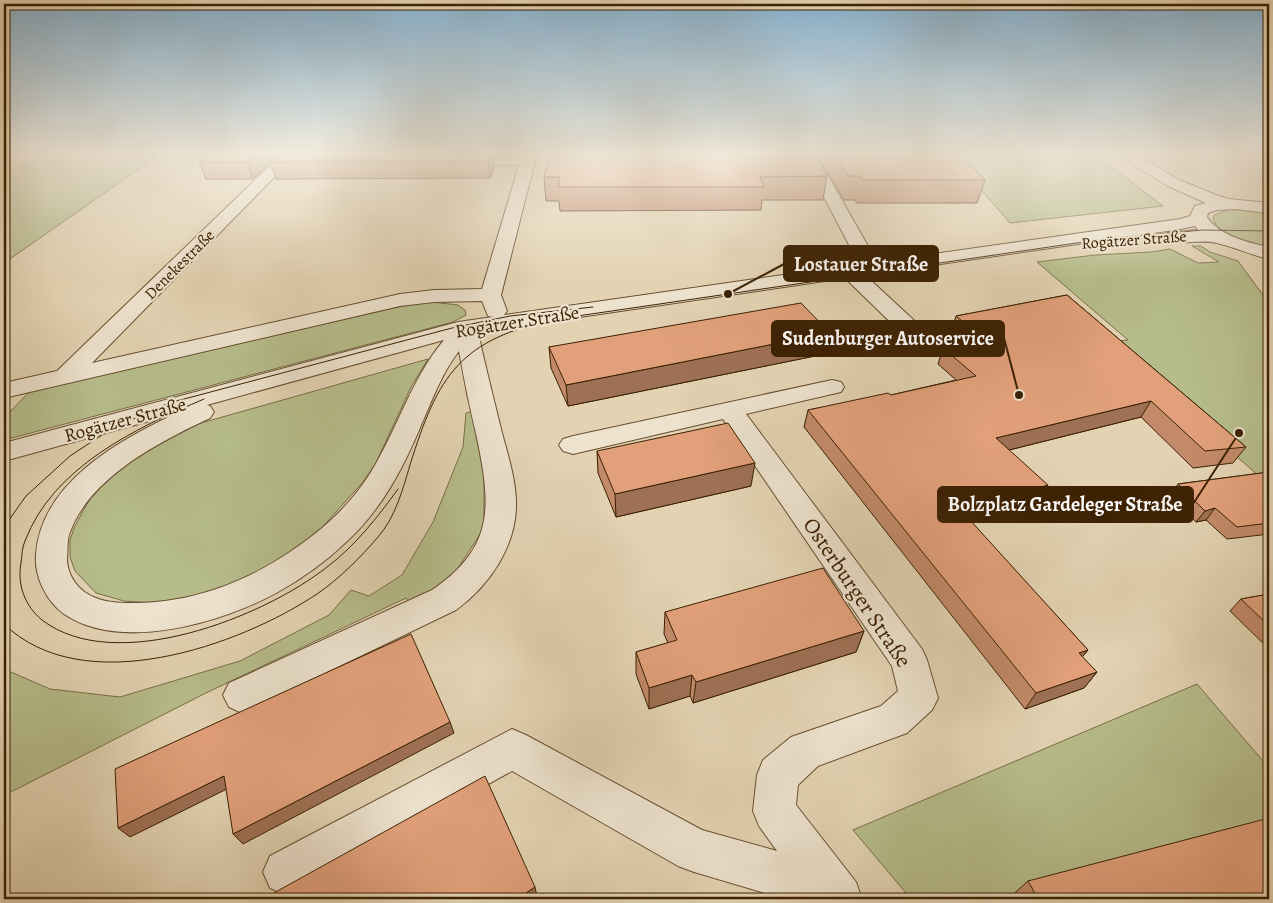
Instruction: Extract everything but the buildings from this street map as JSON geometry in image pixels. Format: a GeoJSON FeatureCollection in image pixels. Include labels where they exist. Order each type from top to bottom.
{"type":"FeatureCollection","features":[{"type":"Feature","properties":{"kind":"street","name":"Denekestraße"},"geometry":{"type":"LineString","coordinates":[[66,375],[254,195]]}},
{"type":"Feature","properties":{"kind":"street"},"geometry":{"type":"LineString","coordinates":[[499,322],[491,294],[518,195]]}},
{"type":"Feature","properties":{"kind":"street"},"geometry":{"type":"LineString","coordinates":[[830,195],[862,255],[872,269]]}},
{"type":"Feature","properties":{"kind":"street"},"geometry":{"type":"LineString","coordinates":[[1172,195],[1200,215],[1206,228],[1261,260],[1269,270]]}},
{"type":"Feature","properties":{"kind":"street"},"geometry":{"type":"LineString","coordinates":[[1202,195],[1227,204],[1269,208]]}},
{"type":"Feature","properties":{"kind":"street","name":"Rogätzer Straße"},"geometry":{"type":"LineString","coordinates":[[4,452],[466,327],[1181,224],[1200,215],[1212,206],[1227,204]]}},
{"type":"Feature","properties":{"kind":"street","name":"Rogätzer Straße"},"geometry":{"type":"LineString","coordinates":[[1042,244],[1197,235],[1232,242]]}},
{"type":"Feature","properties":{"kind":"street"},"geometry":{"type":"LineString","coordinates":[[1232,242],[1269,253]]}},
{"type":"Feature","properties":{"kind":"street"},"geometry":{"type":"LineString","coordinates":[[850,272],[925,343]]}},
{"type":"Feature","properties":{"kind":"street","name":"Rogätzer Straße"},"geometry":{"type":"LineString","coordinates":[[4,390],[400,300],[434,296],[491,294]]}},
{"type":"Feature","properties":{"kind":"street"},"geometry":{"type":"LineString","coordinates":[[272,379],[156,434],[121,456],[96,475],[78,494],[60,519],[50,551],[52,574],[71,600],[83,608],[120,617],[136,618],[179,614],[206,608],[249,593],[288,570],[334,535],[363,506],[392,462],[431,373],[466,327]]}},
{"type":"Feature","properties":{"kind":"street"},"geometry":{"type":"LineString","coordinates":[[242,695],[444,600],[466,584],[485,560],[496,533],[500,513],[500,484],[466,327]]}},
{"type":"Feature","properties":{"kind":"street"},"geometry":{"type":"LineString","coordinates":[[573,445],[832,387]]}},
{"type":"Feature","properties":{"kind":"street","name":"Osterburger Straße"},"geometry":{"type":"LineString","coordinates":[[730,410],[909,660],[920,698],[892,720],[805,751],[778,775],[774,811],[835,895]]}},
{"type":"Feature","properties":{"kind":"street"},"geometry":{"type":"LineString","coordinates":[[286,872],[512,749],[694,850],[835,895]]}},
{"type":"Feature","properties":{"kind":"green space"},"geometry":{"type":"Polygon","coordinates":[[[4,195],[101,195],[4,263],[4,195]]]}},
{"type":"Feature","properties":{"kind":"green space"},"geometry":{"type":"Polygon","coordinates":[[[986,195],[1149,195],[1163,206],[1010,223],[986,195]]]}},
{"type":"Feature","properties":{"kind":"green space"},"geometry":{"type":"Polygon","coordinates":[[[1230,209],[1269,212],[1269,247],[1237,239],[1222,231],[1213,219],[1214,215],[1230,209]]]}},
{"type":"Feature","properties":{"kind":"green space"},"geometry":{"type":"Polygon","coordinates":[[[1192,246],[1201,246],[1210,252],[1238,261],[1269,303],[1269,476],[1260,477],[1107,342],[1128,340],[1037,262],[1170,249],[1198,263],[1219,262],[1192,246]]]}},
{"type":"Feature","properties":{"kind":"green space"},"geometry":{"type":"Polygon","coordinates":[[[432,302],[458,305],[465,310],[466,315],[453,322],[4,440],[4,418],[30,391],[403,306],[432,302]]]}},
{"type":"Feature","properties":{"kind":"green space"},"geometry":{"type":"Polygon","coordinates":[[[428,359],[411,387],[376,463],[363,482],[317,533],[265,571],[203,596],[153,603],[124,601],[96,593],[75,571],[70,557],[70,540],[74,528],[90,498],[116,469],[187,427],[428,359]]]}},
{"type":"Feature","properties":{"kind":"green space"},"geometry":{"type":"Polygon","coordinates":[[[473,411],[484,470],[484,528],[455,573],[412,606],[406,598],[206,693],[7,794],[4,781],[4,669],[50,689],[120,697],[240,661],[329,615],[351,590],[369,596],[402,575],[433,522],[463,447],[466,413],[473,411]]]}},
{"type":"Feature","properties":{"kind":"green space"},"geometry":{"type":"Polygon","coordinates":[[[1197,684],[1269,768],[1269,834],[1025,899],[911,899],[853,830],[1197,684]]]}},
{"type":"Feature","properties":{"kind":"tram line"},"geometry":{"type":"LineString","coordinates":[[4,624],[37,647],[75,659],[117,662],[161,657],[205,647],[246,631],[284,613],[317,594],[334,581],[357,560],[384,529],[398,503],[420,434],[431,407],[443,385],[458,366],[475,350],[497,338],[524,327],[557,319],[1104,239],[1203,230],[1269,231]]}},
{"type":"Feature","properties":{"kind":"tram line"},"geometry":{"type":"LineString","coordinates":[[828,272],[889,263]]}},
{"type":"Feature","properties":{"kind":"tram line"},"geometry":{"type":"LineString","coordinates":[[4,527],[26,496],[70,456],[111,429],[169,403],[452,328],[510,316],[593,307]]}},
{"type":"Feature","properties":{"kind":"tram line"},"geometry":{"type":"LineString","coordinates":[[204,399],[151,423],[100,453],[76,471],[55,492],[38,515],[23,546],[20,579],[27,602],[42,620],[73,636],[108,642],[148,641],[188,633],[228,621],[300,586],[327,567],[365,531],[398,489]]}},
{"type":"Feature","properties":{"kind":"place","name":"Lostauer Straße"},"geometry":{"type":"Point","coordinates":[728,294]}},
{"type":"Feature","properties":{"kind":"place","name":"Sudenburger Autoservice"},"geometry":{"type":"Point","coordinates":[1019,395]}},
{"type":"Feature","properties":{"kind":"place","name":"Bolzplatz Gardeleger Straße"},"geometry":{"type":"Point","coordinates":[1239,433]}}]}
